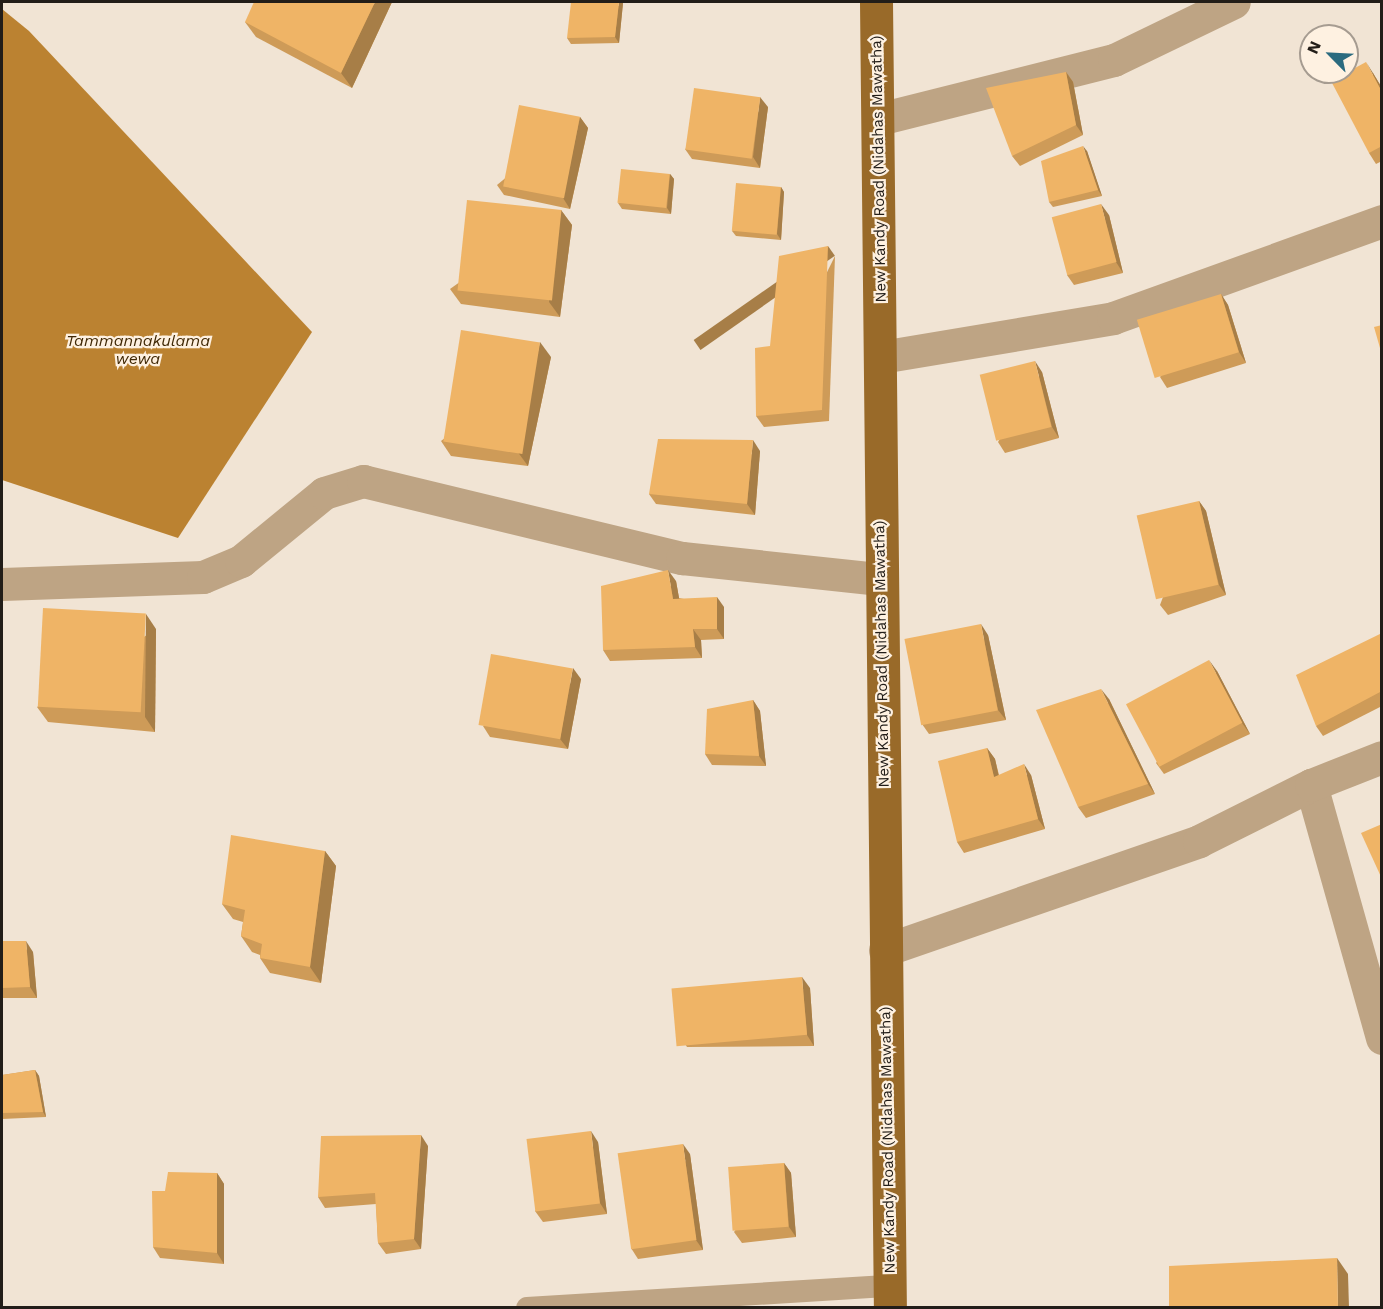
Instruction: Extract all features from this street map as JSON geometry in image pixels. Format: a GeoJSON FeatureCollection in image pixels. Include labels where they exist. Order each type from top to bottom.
{"type":"FeatureCollection","features":[{"type":"Feature","properties":{"kind":"main road","name":"New Kandy Road (Nidahas Mawatha)"},"geometry":{"type":"LineString","coordinates":[[876,2],[881,357],[880,579],[890,1297]]}},
{"type":"Feature","properties":{"kind":"street"},"geometry":{"type":"LineString","coordinates":[[879,119],[1114,60],[1234,2]]}},
{"type":"Feature","properties":{"kind":"street"},"geometry":{"type":"LineString","coordinates":[[881,357],[1113,318],[1382,221]]}},
{"type":"Feature","properties":{"kind":"street"},"geometry":{"type":"LineString","coordinates":[[2,584],[203,577],[241,561],[324,493],[363,481],[682,558],[880,579]]}},
{"type":"Feature","properties":{"kind":"street"},"geometry":{"type":"LineString","coordinates":[[885,950],[1198,842],[1311,785],[1382,757]]}},
{"type":"Feature","properties":{"kind":"street"},"geometry":{"type":"LineString","coordinates":[[1311,785],[1382,1038]]}},
{"type":"Feature","properties":{"kind":"lane"},"geometry":{"type":"LineString","coordinates":[[527,1308],[890,1297]]}},
{"type":"Feature","properties":{"kind":"water","name":"Tammannakulama wewa"},"geometry":{"type":"Polygon","coordinates":[[[2,9],[29,31],[312,332],[178,538],[2,480],[2,9]]]}},
{"type":"Feature","properties":{"kind":"building"},"geometry":{"type":"Polygon","coordinates":[[[254,2],[375,2],[341,73],[245,22],[254,2]]]}},
{"type":"Feature","properties":{"kind":"building"},"geometry":{"type":"Polygon","coordinates":[[[571,2],[619,2],[615,37],[567,38],[571,2]]]}},
{"type":"Feature","properties":{"kind":"building"},"geometry":{"type":"Polygon","coordinates":[[[1366,62],[1382,92],[1382,146],[1369,153],[1333,84],[1359,84],[1359,66],[1366,62]]]}},
{"type":"Feature","properties":{"kind":"building"},"geometry":{"type":"Polygon","coordinates":[[[1066,72],[1076,125],[1012,156],[986,88],[1066,72]]]}},
{"type":"Feature","properties":{"kind":"building"},"geometry":{"type":"Polygon","coordinates":[[[694,88],[760,97],[752,159],[685,149],[694,88]]]}},
{"type":"Feature","properties":{"kind":"building"},"geometry":{"type":"Polygon","coordinates":[[[519,105],[580,117],[564,198],[503,186],[519,105]]]}},
{"type":"Feature","properties":{"kind":"building"},"geometry":{"type":"Polygon","coordinates":[[[1083,146],[1098,190],[1049,202],[1041,161],[1083,146]]]}},
{"type":"Feature","properties":{"kind":"building"},"geometry":{"type":"Polygon","coordinates":[[[621,169],[670,174],[666,208],[617,203],[621,169]]]}},
{"type":"Feature","properties":{"kind":"building"},"geometry":{"type":"Polygon","coordinates":[[[736,183],[781,187],[777,235],[732,231],[736,183]]]}},
{"type":"Feature","properties":{"kind":"building"},"geometry":{"type":"Polygon","coordinates":[[[467,200],[561,210],[552,300],[457,291],[467,200]]]}},
{"type":"Feature","properties":{"kind":"building"},"geometry":{"type":"Polygon","coordinates":[[[1101,204],[1117,262],[1067,275],[1052,217],[1101,204]]]}},
{"type":"Feature","properties":{"kind":"building"},"geometry":{"type":"Polygon","coordinates":[[[828,246],[822,410],[756,416],[755,348],[770,346],[779,256],[828,246]]]}},
{"type":"Feature","properties":{"kind":"building"},"geometry":{"type":"Polygon","coordinates":[[[1221,294],[1239,352],[1155,378],[1137,320],[1221,294]]]}},
{"type":"Feature","properties":{"kind":"building"},"geometry":{"type":"Polygon","coordinates":[[[1382,325],[1382,355],[1374,327],[1382,325]]]}},
{"type":"Feature","properties":{"kind":"building"},"geometry":{"type":"Polygon","coordinates":[[[461,330],[540,343],[522,454],[443,442],[461,330]]]}},
{"type":"Feature","properties":{"kind":"building"},"geometry":{"type":"Polygon","coordinates":[[[1035,361],[1051,427],[996,441],[980,375],[1035,361]]]}},
{"type":"Feature","properties":{"kind":"building"},"geometry":{"type":"Polygon","coordinates":[[[658,439],[753,440],[747,504],[649,494],[658,439]]]}},
{"type":"Feature","properties":{"kind":"building"},"geometry":{"type":"Polygon","coordinates":[[[1199,501],[1218,585],[1156,599],[1137,515],[1199,501]]]}},
{"type":"Feature","properties":{"kind":"building"},"geometry":{"type":"Polygon","coordinates":[[[668,570],[673,599],[717,597],[717,629],[693,629],[695,647],[603,650],[601,586],[668,570]]]}},
{"type":"Feature","properties":{"kind":"building"},"geometry":{"type":"Polygon","coordinates":[[[43,608],[146,613],[141,712],[38,707],[43,608]]]}},
{"type":"Feature","properties":{"kind":"building"},"geometry":{"type":"Polygon","coordinates":[[[981,624],[998,710],[921,725],[904,639],[981,624]]]}},
{"type":"Feature","properties":{"kind":"building"},"geometry":{"type":"Polygon","coordinates":[[[1382,633],[1382,691],[1316,726],[1296,675],[1382,633]]]}},
{"type":"Feature","properties":{"kind":"building"},"geometry":{"type":"Polygon","coordinates":[[[491,654],[573,668],[560,739],[478,725],[491,654]]]}},
{"type":"Feature","properties":{"kind":"building"},"geometry":{"type":"Polygon","coordinates":[[[1209,660],[1242,723],[1159,767],[1126,704],[1209,660]]]}},
{"type":"Feature","properties":{"kind":"building"},"geometry":{"type":"Polygon","coordinates":[[[1101,689],[1148,784],[1078,807],[1036,710],[1101,689]]]}},
{"type":"Feature","properties":{"kind":"building"},"geometry":{"type":"Polygon","coordinates":[[[753,700],[759,756],[705,754],[707,709],[753,700]]]}},
{"type":"Feature","properties":{"kind":"building"},"geometry":{"type":"Polygon","coordinates":[[[987,748],[994,777],[1024,764],[1038,819],[957,842],[938,761],[987,748]]]}},
{"type":"Feature","properties":{"kind":"building"},"geometry":{"type":"Polygon","coordinates":[[[1382,824],[1382,879],[1361,833],[1382,824]]]}},
{"type":"Feature","properties":{"kind":"building"},"geometry":{"type":"Polygon","coordinates":[[[231,835],[325,851],[310,967],[260,958],[262,944],[241,936],[245,910],[222,904],[231,835]]]}},
{"type":"Feature","properties":{"kind":"building"},"geometry":{"type":"Polygon","coordinates":[[[2,941],[26,941],[30,987],[2,988],[2,941]]]}},
{"type":"Feature","properties":{"kind":"building"},"geometry":{"type":"Polygon","coordinates":[[[802,977],[807,1035],[677,1046],[671,988],[802,977]]]}},
{"type":"Feature","properties":{"kind":"building"},"geometry":{"type":"Polygon","coordinates":[[[35,1070],[43,1112],[2,1113],[2,1075],[35,1070]]]}},
{"type":"Feature","properties":{"kind":"building"},"geometry":{"type":"Polygon","coordinates":[[[591,1131],[600,1203],[535,1211],[526,1139],[591,1131]]]}},
{"type":"Feature","properties":{"kind":"building"},"geometry":{"type":"Polygon","coordinates":[[[421,1135],[414,1239],[378,1243],[375,1193],[318,1197],[321,1136],[421,1135]]]}},
{"type":"Feature","properties":{"kind":"building"},"geometry":{"type":"Polygon","coordinates":[[[683,1144],[696,1240],[631,1249],[618,1153],[683,1144]]]}},
{"type":"Feature","properties":{"kind":"building"},"geometry":{"type":"Polygon","coordinates":[[[784,1163],[788,1227],[733,1231],[728,1167],[784,1163]]]}},
{"type":"Feature","properties":{"kind":"building"},"geometry":{"type":"Polygon","coordinates":[[[168,1172],[217,1173],[217,1253],[153,1247],[152,1191],[165,1191],[168,1172]]]}},
{"type":"Feature","properties":{"kind":"building"},"geometry":{"type":"Polygon","coordinates":[[[1337,1258],[1338,1308],[1169,1308],[1169,1266],[1337,1258]]]}}]}
